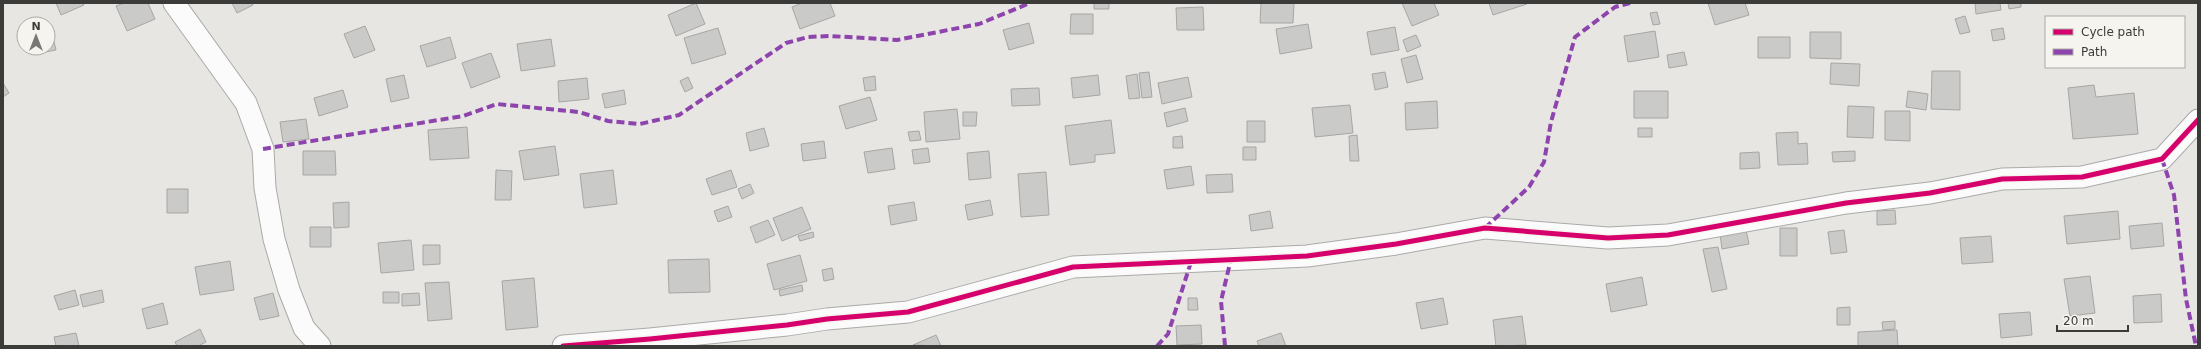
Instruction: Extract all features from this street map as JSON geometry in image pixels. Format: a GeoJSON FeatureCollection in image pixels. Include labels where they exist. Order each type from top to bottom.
{"type":"FeatureCollection","features":[{"type":"Feature","properties":{"kind":"street"},"geometry":{"type":"LineString","coordinates":[[174,3],[246,102],[263,149],[264,188],[274,239],[289,290],[304,328],[320,346]]}},
{"type":"Feature","properties":{"kind":"street"},"geometry":{"type":"LineString","coordinates":[[563,346],[650,340],[787,325],[827,319],[908,312],[1073,267],[1307,256],[1396,244],[1485,228],[1608,238],[1668,235],[1846,203],[1930,193],[2002,179],[2082,176],[2162,159],[2198,120]]}},
{"type":"Feature","properties":{"kind":"building"},"geometry":{"type":"Polygon","coordinates":[[[56,3],[83,3],[84,5],[61,15],[56,3]]]}},
{"type":"Feature","properties":{"kind":"building"},"geometry":{"type":"Polygon","coordinates":[[[124,3],[148,3],[155,19],[127,31],[116,6],[124,3]]]}},
{"type":"Feature","properties":{"kind":"building"},"geometry":{"type":"Polygon","coordinates":[[[232,3],[252,3],[253,5],[237,13],[232,3]]]}},
{"type":"Feature","properties":{"kind":"building"},"geometry":{"type":"Polygon","coordinates":[[[696,3],[705,24],[676,36],[668,15],[696,3]]]}},
{"type":"Feature","properties":{"kind":"building"},"geometry":{"type":"Polygon","coordinates":[[[802,3],[830,3],[835,16],[800,29],[792,7],[802,3]]]}},
{"type":"Feature","properties":{"kind":"building"},"geometry":{"type":"Polygon","coordinates":[[[1094,3],[1109,3],[1109,9],[1094,9],[1094,3]]]}},
{"type":"Feature","properties":{"kind":"building"},"geometry":{"type":"Polygon","coordinates":[[[1261,3],[1294,3],[1293,23],[1260,23],[1261,3]]]}},
{"type":"Feature","properties":{"kind":"building"},"geometry":{"type":"Polygon","coordinates":[[[1402,3],[1434,3],[1439,15],[1412,26],[1402,3]]]}},
{"type":"Feature","properties":{"kind":"building"},"geometry":{"type":"Polygon","coordinates":[[[1489,3],[1526,3],[1527,4],[1493,15],[1489,3]]]}},
{"type":"Feature","properties":{"kind":"building"},"geometry":{"type":"Polygon","coordinates":[[[1708,3],[1745,3],[1749,15],[1715,25],[1708,3]]]}},
{"type":"Feature","properties":{"kind":"building"},"geometry":{"type":"Polygon","coordinates":[[[1975,3],[2000,3],[2001,10],[1976,14],[1975,3]]]}},
{"type":"Feature","properties":{"kind":"building"},"geometry":{"type":"Polygon","coordinates":[[[2008,3],[2021,3],[2021,7],[2009,9],[2008,3]]]}},
{"type":"Feature","properties":{"kind":"building"},"geometry":{"type":"Polygon","coordinates":[[[1203,7],[1204,30],[1177,30],[1176,8],[1203,7]]]}},
{"type":"Feature","properties":{"kind":"building"},"geometry":{"type":"Polygon","coordinates":[[[1657,12],[1660,24],[1653,25],[1650,13],[1657,12]]]}},
{"type":"Feature","properties":{"kind":"building"},"geometry":{"type":"Polygon","coordinates":[[[1071,14],[1093,14],[1093,34],[1070,34],[1071,14]]]}},
{"type":"Feature","properties":{"kind":"building"},"geometry":{"type":"Polygon","coordinates":[[[1965,16],[1970,32],[1960,34],[1955,19],[1965,16]]]}},
{"type":"Feature","properties":{"kind":"building"},"geometry":{"type":"Polygon","coordinates":[[[1029,23],[1034,43],[1009,50],[1003,30],[1029,23]]]}},
{"type":"Feature","properties":{"kind":"building"},"geometry":{"type":"Polygon","coordinates":[[[1308,24],[1312,48],[1280,54],[1276,29],[1308,24]]]}},
{"type":"Feature","properties":{"kind":"building"},"geometry":{"type":"Polygon","coordinates":[[[365,26],[375,50],[354,58],[344,34],[365,26]]]}},
{"type":"Feature","properties":{"kind":"building"},"geometry":{"type":"Polygon","coordinates":[[[1395,27],[1399,50],[1371,55],[1367,32],[1395,27]]]}},
{"type":"Feature","properties":{"kind":"building"},"geometry":{"type":"Polygon","coordinates":[[[718,28],[726,54],[692,64],[684,38],[718,28]]]}},
{"type":"Feature","properties":{"kind":"building"},"geometry":{"type":"Polygon","coordinates":[[[2003,28],[2005,39],[1993,41],[1991,30],[2003,28]]]}},
{"type":"Feature","properties":{"kind":"building"},"geometry":{"type":"Polygon","coordinates":[[[1655,31],[1659,57],[1628,62],[1624,36],[1655,31]]]}},
{"type":"Feature","properties":{"kind":"building"},"geometry":{"type":"Polygon","coordinates":[[[1810,32],[1841,32],[1841,59],[1810,58],[1810,32]]]}},
{"type":"Feature","properties":{"kind":"building"},"geometry":{"type":"Polygon","coordinates":[[[1416,35],[1421,46],[1407,52],[1403,40],[1416,35]]]}},
{"type":"Feature","properties":{"kind":"building"},"geometry":{"type":"Polygon","coordinates":[[[450,37],[456,58],[427,67],[420,46],[450,37]]]}},
{"type":"Feature","properties":{"kind":"building"},"geometry":{"type":"Polygon","coordinates":[[[1758,37],[1790,37],[1790,58],[1758,58],[1758,37]]]}},
{"type":"Feature","properties":{"kind":"building"},"geometry":{"type":"Polygon","coordinates":[[[551,39],[555,66],[521,71],[517,44],[551,39]]]}},
{"type":"Feature","properties":{"kind":"building"},"geometry":{"type":"Polygon","coordinates":[[[1684,52],[1687,65],[1669,68],[1667,55],[1684,52]]]}},
{"type":"Feature","properties":{"kind":"building"},"geometry":{"type":"Polygon","coordinates":[[[491,53],[500,77],[471,88],[462,63],[491,53]]]}},
{"type":"Feature","properties":{"kind":"building"},"geometry":{"type":"Polygon","coordinates":[[[1416,55],[1423,79],[1407,83],[1401,59],[1416,55]]]}},
{"type":"Feature","properties":{"kind":"building"},"geometry":{"type":"Polygon","coordinates":[[[1831,63],[1860,64],[1859,86],[1830,84],[1831,63]]]}},
{"type":"Feature","properties":{"kind":"building"},"geometry":{"type":"Polygon","coordinates":[[[1932,71],[1960,71],[1960,110],[1931,109],[1932,71]]]}},
{"type":"Feature","properties":{"kind":"building"},"geometry":{"type":"Polygon","coordinates":[[[1149,72],[1152,97],[1142,98],[1139,73],[1149,72]]]}},
{"type":"Feature","properties":{"kind":"building"},"geometry":{"type":"Polygon","coordinates":[[[1385,72],[1388,87],[1375,90],[1372,74],[1385,72]]]}},
{"type":"Feature","properties":{"kind":"building"},"geometry":{"type":"Polygon","coordinates":[[[1137,74],[1140,98],[1129,99],[1126,76],[1137,74]]]}},
{"type":"Feature","properties":{"kind":"building"},"geometry":{"type":"Polygon","coordinates":[[[404,75],[409,98],[391,102],[386,79],[404,75]]]}},
{"type":"Feature","properties":{"kind":"building"},"geometry":{"type":"Polygon","coordinates":[[[1098,75],[1100,95],[1073,98],[1071,78],[1098,75]]]}},
{"type":"Feature","properties":{"kind":"building"},"geometry":{"type":"Polygon","coordinates":[[[875,76],[876,90],[865,91],[863,78],[875,76]]]}},
{"type":"Feature","properties":{"kind":"building"},"geometry":{"type":"Polygon","coordinates":[[[688,77],[693,88],[685,92],[680,81],[688,77]]]}},
{"type":"Feature","properties":{"kind":"building"},"geometry":{"type":"Polygon","coordinates":[[[1188,77],[1192,97],[1162,104],[1158,83],[1188,77]]]}},
{"type":"Feature","properties":{"kind":"building"},"geometry":{"type":"Polygon","coordinates":[[[587,78],[589,99],[559,102],[558,81],[587,78]]]}},
{"type":"Feature","properties":{"kind":"building"},"geometry":{"type":"Polygon","coordinates":[[[3,83],[9,93],[3,97],[3,83]]]}},
{"type":"Feature","properties":{"kind":"building"},"geometry":{"type":"Polygon","coordinates":[[[2094,85],[2096,97],[2134,93],[2138,134],[2073,139],[2068,88],[2094,85]]]}},
{"type":"Feature","properties":{"kind":"building"},"geometry":{"type":"Polygon","coordinates":[[[1039,88],[1040,105],[1012,106],[1011,89],[1039,88]]]}},
{"type":"Feature","properties":{"kind":"building"},"geometry":{"type":"Polygon","coordinates":[[[343,90],[348,107],[319,116],[314,98],[343,90]]]}},
{"type":"Feature","properties":{"kind":"building"},"geometry":{"type":"Polygon","coordinates":[[[624,90],[626,104],[605,108],[602,94],[624,90]]]}},
{"type":"Feature","properties":{"kind":"building"},"geometry":{"type":"Polygon","coordinates":[[[1634,91],[1668,91],[1668,118],[1634,118],[1634,91]]]}},
{"type":"Feature","properties":{"kind":"building"},"geometry":{"type":"Polygon","coordinates":[[[1908,91],[1928,94],[1926,110],[1906,107],[1908,91]]]}},
{"type":"Feature","properties":{"kind":"building"},"geometry":{"type":"Polygon","coordinates":[[[870,97],[877,120],[846,129],[839,106],[870,97]]]}},
{"type":"Feature","properties":{"kind":"building"},"geometry":{"type":"Polygon","coordinates":[[[1437,101],[1438,128],[1406,130],[1405,103],[1437,101]]]}},
{"type":"Feature","properties":{"kind":"building"},"geometry":{"type":"Polygon","coordinates":[[[1350,105],[1353,133],[1315,137],[1312,108],[1350,105]]]}},
{"type":"Feature","properties":{"kind":"building"},"geometry":{"type":"Polygon","coordinates":[[[1848,106],[1874,107],[1873,138],[1847,137],[1848,106]]]}},
{"type":"Feature","properties":{"kind":"building"},"geometry":{"type":"Polygon","coordinates":[[[1185,108],[1188,121],[1167,127],[1164,113],[1185,108]]]}},
{"type":"Feature","properties":{"kind":"building"},"geometry":{"type":"Polygon","coordinates":[[[957,109],[960,139],[926,142],[924,112],[957,109]]]}},
{"type":"Feature","properties":{"kind":"building"},"geometry":{"type":"Polygon","coordinates":[[[1885,111],[1910,111],[1910,141],[1885,140],[1885,111]]]}},
{"type":"Feature","properties":{"kind":"building"},"geometry":{"type":"Polygon","coordinates":[[[963,112],[977,112],[976,126],[963,126],[963,112]]]}},
{"type":"Feature","properties":{"kind":"building"},"geometry":{"type":"Polygon","coordinates":[[[306,119],[309,139],[283,142],[280,122],[306,119]]]}},
{"type":"Feature","properties":{"kind":"building"},"geometry":{"type":"Polygon","coordinates":[[[1111,120],[1115,153],[1095,155],[1095,162],[1070,165],[1065,126],[1111,120]]]}},
{"type":"Feature","properties":{"kind":"building"},"geometry":{"type":"Polygon","coordinates":[[[1247,121],[1265,121],[1265,142],[1247,142],[1247,121]]]}},
{"type":"Feature","properties":{"kind":"building"},"geometry":{"type":"Polygon","coordinates":[[[467,127],[469,158],[430,160],[428,130],[467,127]]]}},
{"type":"Feature","properties":{"kind":"building"},"geometry":{"type":"Polygon","coordinates":[[[764,128],[769,146],[750,151],[746,133],[764,128]]]}},
{"type":"Feature","properties":{"kind":"building"},"geometry":{"type":"Polygon","coordinates":[[[1638,128],[1652,128],[1652,137],[1638,137],[1638,128]]]}},
{"type":"Feature","properties":{"kind":"building"},"geometry":{"type":"Polygon","coordinates":[[[919,131],[921,140],[910,141],[908,132],[919,131]]]}},
{"type":"Feature","properties":{"kind":"building"},"geometry":{"type":"Polygon","coordinates":[[[1798,132],[1798,144],[1807,143],[1808,164],[1778,165],[1776,133],[1798,132]]]}},
{"type":"Feature","properties":{"kind":"building"},"geometry":{"type":"Polygon","coordinates":[[[1357,135],[1359,161],[1350,161],[1349,136],[1357,135]]]}},
{"type":"Feature","properties":{"kind":"building"},"geometry":{"type":"Polygon","coordinates":[[[1182,136],[1183,148],[1173,148],[1173,137],[1182,136]]]}},
{"type":"Feature","properties":{"kind":"building"},"geometry":{"type":"Polygon","coordinates":[[[824,141],[826,158],[803,161],[801,144],[824,141]]]}},
{"type":"Feature","properties":{"kind":"building"},"geometry":{"type":"Polygon","coordinates":[[[555,146],[559,175],[524,180],[519,151],[555,146]]]}},
{"type":"Feature","properties":{"kind":"building"},"geometry":{"type":"Polygon","coordinates":[[[1243,147],[1256,147],[1256,160],[1243,160],[1243,147]]]}},
{"type":"Feature","properties":{"kind":"building"},"geometry":{"type":"Polygon","coordinates":[[[892,148],[895,169],[868,173],[864,152],[892,148]]]}},
{"type":"Feature","properties":{"kind":"building"},"geometry":{"type":"Polygon","coordinates":[[[928,148],[930,162],[914,164],[912,150],[928,148]]]}},
{"type":"Feature","properties":{"kind":"building"},"geometry":{"type":"Polygon","coordinates":[[[303,151],[335,151],[336,175],[303,175],[303,151]]]}},
{"type":"Feature","properties":{"kind":"building"},"geometry":{"type":"Polygon","coordinates":[[[989,151],[991,178],[969,180],[967,153],[989,151]]]}},
{"type":"Feature","properties":{"kind":"building"},"geometry":{"type":"Polygon","coordinates":[[[1855,151],[1855,161],[1833,162],[1832,152],[1855,151]]]}},
{"type":"Feature","properties":{"kind":"building"},"geometry":{"type":"Polygon","coordinates":[[[1759,152],[1760,168],[1740,169],[1740,153],[1759,152]]]}},
{"type":"Feature","properties":{"kind":"building"},"geometry":{"type":"Polygon","coordinates":[[[1191,166],[1194,185],[1167,189],[1164,170],[1191,166]]]}},
{"type":"Feature","properties":{"kind":"building"},"geometry":{"type":"Polygon","coordinates":[[[496,170],[512,171],[511,200],[495,200],[496,170]]]}},
{"type":"Feature","properties":{"kind":"building"},"geometry":{"type":"Polygon","coordinates":[[[613,170],[617,204],[584,208],[580,174],[613,170]]]}},
{"type":"Feature","properties":{"kind":"building"},"geometry":{"type":"Polygon","coordinates":[[[731,170],[737,187],[712,195],[706,179],[731,170]]]}},
{"type":"Feature","properties":{"kind":"building"},"geometry":{"type":"Polygon","coordinates":[[[1046,172],[1049,215],[1021,217],[1018,174],[1046,172]]]}},
{"type":"Feature","properties":{"kind":"building"},"geometry":{"type":"Polygon","coordinates":[[[1232,174],[1233,192],[1207,193],[1206,175],[1232,174]]]}},
{"type":"Feature","properties":{"kind":"building"},"geometry":{"type":"Polygon","coordinates":[[[750,184],[754,193],[742,199],[738,189],[750,184]]]}},
{"type":"Feature","properties":{"kind":"building"},"geometry":{"type":"Polygon","coordinates":[[[167,189],[188,189],[188,213],[167,213],[167,189]]]}},
{"type":"Feature","properties":{"kind":"building"},"geometry":{"type":"Polygon","coordinates":[[[990,200],[993,215],[968,220],[965,205],[990,200]]]}},
{"type":"Feature","properties":{"kind":"building"},"geometry":{"type":"Polygon","coordinates":[[[349,202],[349,227],[334,228],[333,203],[349,202]]]}},
{"type":"Feature","properties":{"kind":"building"},"geometry":{"type":"Polygon","coordinates":[[[914,202],[917,220],[891,225],[888,206],[914,202]]]}},
{"type":"Feature","properties":{"kind":"building"},"geometry":{"type":"Polygon","coordinates":[[[728,206],[732,217],[718,222],[714,211],[728,206]]]}},
{"type":"Feature","properties":{"kind":"building"},"geometry":{"type":"Polygon","coordinates":[[[802,207],[811,229],[782,241],[773,218],[802,207]]]}},
{"type":"Feature","properties":{"kind":"building"},"geometry":{"type":"Polygon","coordinates":[[[1895,210],[1896,224],[1877,225],[1877,211],[1895,210]]]}},
{"type":"Feature","properties":{"kind":"building"},"geometry":{"type":"Polygon","coordinates":[[[1270,211],[1273,228],[1251,231],[1249,215],[1270,211]]]}},
{"type":"Feature","properties":{"kind":"building"},"geometry":{"type":"Polygon","coordinates":[[[2118,211],[2120,239],[2067,244],[2064,216],[2118,211]]]}},
{"type":"Feature","properties":{"kind":"building"},"geometry":{"type":"Polygon","coordinates":[[[768,220],[775,235],[756,243],[750,227],[768,220]]]}},
{"type":"Feature","properties":{"kind":"building"},"geometry":{"type":"Polygon","coordinates":[[[2162,223],[2164,246],[2131,249],[2129,226],[2162,223]]]}},
{"type":"Feature","properties":{"kind":"building"},"geometry":{"type":"Polygon","coordinates":[[[310,227],[331,227],[331,247],[310,247],[310,227]]]}},
{"type":"Feature","properties":{"kind":"building"},"geometry":{"type":"Polygon","coordinates":[[[1780,228],[1797,228],[1797,256],[1780,256],[1780,228]]]}},
{"type":"Feature","properties":{"kind":"building"},"geometry":{"type":"Polygon","coordinates":[[[1746,230],[1749,244],[1722,249],[1720,234],[1746,230]]]}},
{"type":"Feature","properties":{"kind":"building"},"geometry":{"type":"Polygon","coordinates":[[[1844,230],[1847,252],[1831,254],[1828,232],[1844,230]]]}},
{"type":"Feature","properties":{"kind":"building"},"geometry":{"type":"Polygon","coordinates":[[[813,232],[814,237],[800,241],[798,236],[813,232]]]}},
{"type":"Feature","properties":{"kind":"building"},"geometry":{"type":"Polygon","coordinates":[[[1991,236],[1993,262],[1962,264],[1960,238],[1991,236]]]}},
{"type":"Feature","properties":{"kind":"building"},"geometry":{"type":"Polygon","coordinates":[[[411,240],[414,270],[381,273],[378,243],[411,240]]]}},
{"type":"Feature","properties":{"kind":"building"},"geometry":{"type":"Polygon","coordinates":[[[423,245],[440,245],[440,264],[423,265],[423,245]]]}},
{"type":"Feature","properties":{"kind":"building"},"geometry":{"type":"Polygon","coordinates":[[[1718,247],[1727,289],[1712,292],[1703,249],[1718,247]]]}},
{"type":"Feature","properties":{"kind":"building"},"geometry":{"type":"Polygon","coordinates":[[[800,255],[807,281],[774,290],[767,264],[800,255]]]}},
{"type":"Feature","properties":{"kind":"building"},"geometry":{"type":"Polygon","coordinates":[[[709,259],[710,292],[669,293],[668,260],[709,259]]]}},
{"type":"Feature","properties":{"kind":"building"},"geometry":{"type":"Polygon","coordinates":[[[230,261],[234,290],[200,295],[195,267],[230,261]]]}},
{"type":"Feature","properties":{"kind":"building"},"geometry":{"type":"Polygon","coordinates":[[[832,268],[834,279],[824,281],[822,270],[832,268]]]}},
{"type":"Feature","properties":{"kind":"building"},"geometry":{"type":"Polygon","coordinates":[[[2090,276],[2095,313],[2070,316],[2064,279],[2090,276]]]}},
{"type":"Feature","properties":{"kind":"building"},"geometry":{"type":"Polygon","coordinates":[[[1642,277],[1647,305],[1611,312],[1606,284],[1642,277]]]}},
{"type":"Feature","properties":{"kind":"building"},"geometry":{"type":"Polygon","coordinates":[[[534,278],[538,327],[506,330],[502,281],[534,278]]]}},
{"type":"Feature","properties":{"kind":"building"},"geometry":{"type":"Polygon","coordinates":[[[449,282],[452,319],[428,321],[425,283],[449,282]]]}},
{"type":"Feature","properties":{"kind":"building"},"geometry":{"type":"Polygon","coordinates":[[[802,285],[803,291],[780,296],[779,290],[802,285]]]}},
{"type":"Feature","properties":{"kind":"building"},"geometry":{"type":"Polygon","coordinates":[[[75,290],[79,305],[59,310],[54,296],[75,290]]]}},
{"type":"Feature","properties":{"kind":"building"},"geometry":{"type":"Polygon","coordinates":[[[102,290],[104,302],[83,307],[80,295],[102,290]]]}},
{"type":"Feature","properties":{"kind":"building"},"geometry":{"type":"Polygon","coordinates":[[[383,292],[399,292],[399,303],[383,303],[383,292]]]}},
{"type":"Feature","properties":{"kind":"building"},"geometry":{"type":"Polygon","coordinates":[[[273,293],[279,316],[260,320],[254,298],[273,293]]]}},
{"type":"Feature","properties":{"kind":"building"},"geometry":{"type":"Polygon","coordinates":[[[419,293],[420,305],[402,306],[402,294],[419,293]]]}},
{"type":"Feature","properties":{"kind":"building"},"geometry":{"type":"Polygon","coordinates":[[[2161,294],[2162,322],[2134,323],[2133,296],[2161,294]]]}},
{"type":"Feature","properties":{"kind":"building"},"geometry":{"type":"Polygon","coordinates":[[[1188,298],[1197,298],[1198,310],[1188,310],[1188,298]]]}},
{"type":"Feature","properties":{"kind":"building"},"geometry":{"type":"Polygon","coordinates":[[[1443,298],[1448,324],[1421,329],[1416,303],[1443,298]]]}},
{"type":"Feature","properties":{"kind":"building"},"geometry":{"type":"Polygon","coordinates":[[[163,303],[168,324],[147,329],[142,309],[163,303]]]}},
{"type":"Feature","properties":{"kind":"building"},"geometry":{"type":"Polygon","coordinates":[[[1850,307],[1850,325],[1837,325],[1837,308],[1850,307]]]}},
{"type":"Feature","properties":{"kind":"building"},"geometry":{"type":"Polygon","coordinates":[[[2030,312],[2032,335],[2001,338],[1999,314],[2030,312]]]}},
{"type":"Feature","properties":{"kind":"building"},"geometry":{"type":"Polygon","coordinates":[[[1522,316],[1526,345],[1496,346],[1493,320],[1522,316]]]}},
{"type":"Feature","properties":{"kind":"building"},"geometry":{"type":"Polygon","coordinates":[[[1895,321],[1895,329],[1883,330],[1882,322],[1895,321]]]}},
{"type":"Feature","properties":{"kind":"building"},"geometry":{"type":"Polygon","coordinates":[[[1201,325],[1202,344],[1177,345],[1176,326],[1201,325]]]}},
{"type":"Feature","properties":{"kind":"building"},"geometry":{"type":"Polygon","coordinates":[[[200,329],[206,342],[198,346],[177,346],[175,342],[200,329]]]}},
{"type":"Feature","properties":{"kind":"building"},"geometry":{"type":"Polygon","coordinates":[[[1897,330],[1898,346],[1858,346],[1858,332],[1897,330]]]}},
{"type":"Feature","properties":{"kind":"building"},"geometry":{"type":"Polygon","coordinates":[[[76,333],[79,346],[56,346],[54,337],[76,333]]]}},
{"type":"Feature","properties":{"kind":"building"},"geometry":{"type":"Polygon","coordinates":[[[1281,333],[1286,346],[1259,346],[1257,341],[1281,333]]]}},
{"type":"Feature","properties":{"kind":"building"},"geometry":{"type":"Polygon","coordinates":[[[936,335],[941,346],[913,345],[936,335]]]}},
{"type":"Feature","properties":{"kind":"marked path"},"geometry":{"type":"LineString","coordinates":[[263,149],[463,116],[497,104],[579,112],[608,121],[640,124],[679,115],[786,43],[808,37],[830,36],[897,40],[979,24],[1030,3]]}},
{"type":"Feature","properties":{"kind":"marked path"},"geometry":{"type":"LineString","coordinates":[[1485,228],[1529,187],[1544,162],[1551,122],[1575,37],[1615,7],[1630,3]]}},
{"type":"Feature","properties":{"kind":"marked path"},"geometry":{"type":"LineString","coordinates":[[2162,159],[2174,195],[2186,299],[2196,346]]}},
{"type":"Feature","properties":{"kind":"marked path"},"geometry":{"type":"LineString","coordinates":[[1225,346],[1221,301],[1231,259]]}},
{"type":"Feature","properties":{"kind":"marked path"},"geometry":{"type":"LineString","coordinates":[[1157,346],[1168,334],[1191,262]]}},
{"type":"Feature","properties":{"kind":"cycle path"},"geometry":{"type":"LineString","coordinates":[[563,346],[650,339],[787,325],[827,319],[908,312],[1073,267],[1307,256],[1396,244],[1485,228],[1608,238],[1668,235],[1846,203],[1930,193],[2002,179],[2082,177],[2162,159],[2198,120]]}}]}
